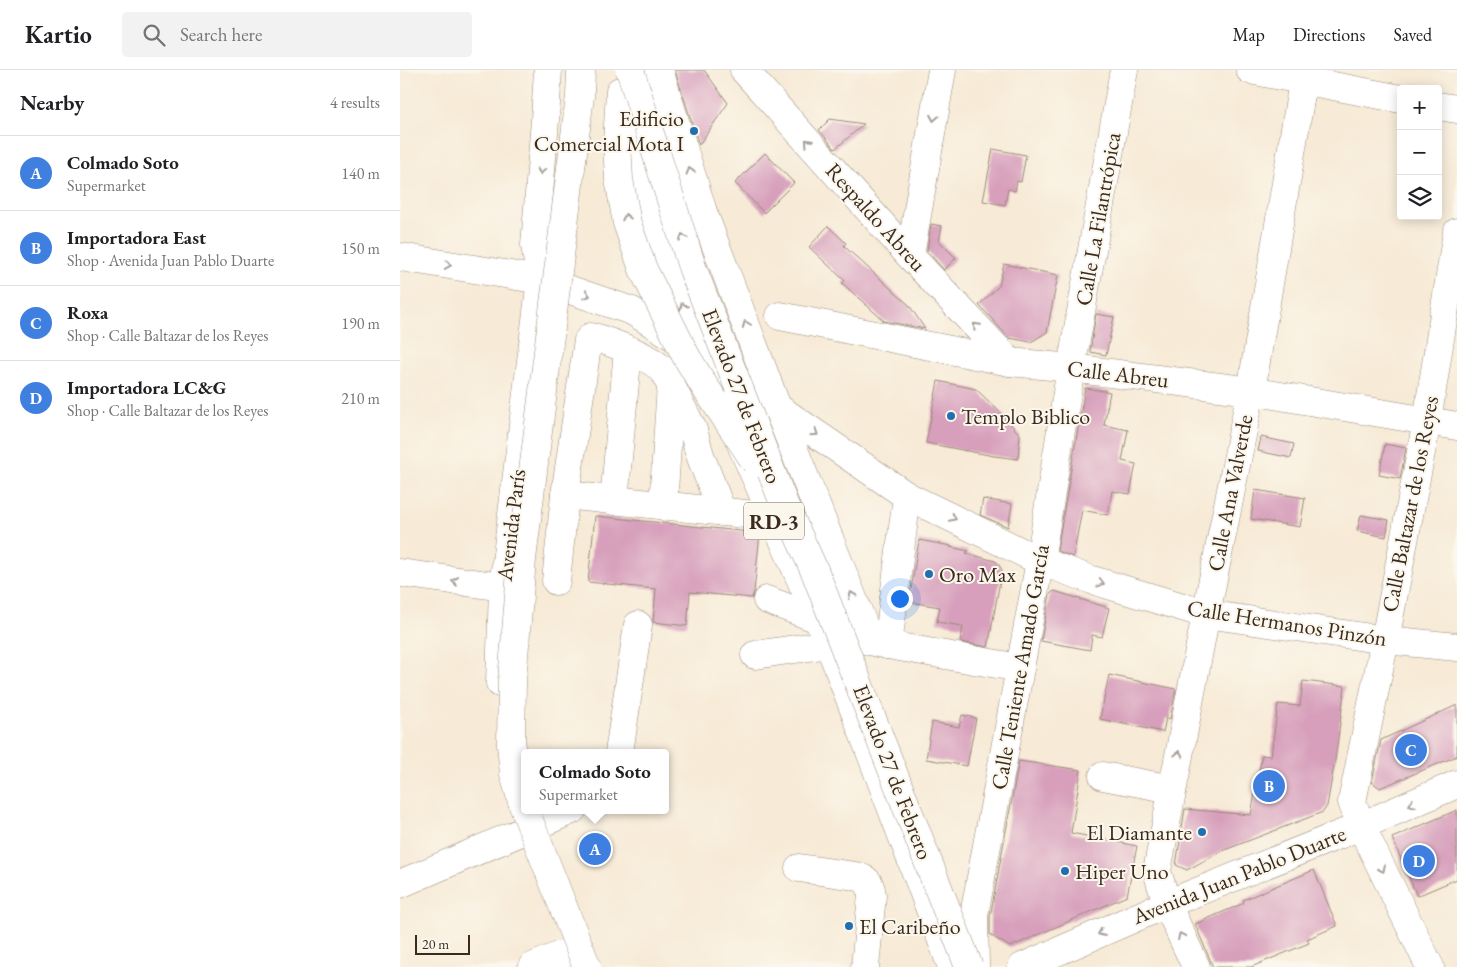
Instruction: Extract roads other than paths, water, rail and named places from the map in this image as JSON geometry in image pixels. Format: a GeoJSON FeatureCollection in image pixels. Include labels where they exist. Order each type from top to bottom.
{"type":"FeatureCollection","features":[{"type":"Feature","properties":{"kind":"main road","name":"Avenida París"},"geometry":{"type":"LineString","coordinates":[[548,70],[535,245],[541,280],[503,587],[498,736],[506,788],[578,962]]}},
{"type":"Feature","properties":{"kind":"main road"},"geometry":{"type":"LineString","coordinates":[[400,257],[541,280],[550,244],[569,103],[570,70]]}},
{"type":"Feature","properties":{"kind":"main road"},"geometry":{"type":"LineString","coordinates":[[521,798],[514,774],[511,745],[512,680],[522,559],[580,96],[581,70]]}},
{"type":"Feature","properties":{"kind":"main road"},"geometry":{"type":"LineString","coordinates":[[659,70],[703,212],[777,407],[879,643]]}},
{"type":"Feature","properties":{"kind":"main road","name":"Respaldo Abreu"},"geometry":{"type":"LineString","coordinates":[[744,70],[910,256],[1010,362]]}},
{"type":"Feature","properties":{"kind":"main road"},"geometry":{"type":"LineString","coordinates":[[910,256],[942,70]]}},
{"type":"Feature","properties":{"kind":"main road","name":"Calle La Filantrópica"},"geometry":{"type":"LineString","coordinates":[[1071,368],[1124,70]]}},
{"type":"Feature","properties":{"kind":"main road"},"geometry":{"type":"LineString","coordinates":[[1250,70],[1304,75],[1397,97]]}},
{"type":"Feature","properties":{"kind":"main road","name":"Calle Ana Valverde"},"geometry":{"type":"LineString","coordinates":[[1196,967],[1167,904],[1157,871],[1251,391],[1304,75]]}},
{"type":"Feature","properties":{"kind":"main road"},"geometry":{"type":"LineString","coordinates":[[564,495],[722,512],[778,511],[686,356],[644,269],[627,223],[619,179],[617,143],[624,77]]}},
{"type":"Feature","properties":{"kind":"main road","name":"RD-3"},"geometry":{"type":"LineString","coordinates":[[624,77],[633,164],[648,217],[756,482],[778,511],[828,632],[952,967]]}},
{"type":"Feature","properties":{"kind":"main road","name":"Elevado 27 de Febrero"},"geometry":{"type":"LineString","coordinates":[[624,77],[778,511],[815,572],[969,967]]}},
{"type":"Feature","properties":{"kind":"main road"},"geometry":{"type":"LineString","coordinates":[[1442,107],[1457,109]]}},
{"type":"Feature","properties":{"kind":"main road","name":"Calle Baltazar de los Reyes"},"geometry":{"type":"LineString","coordinates":[[1430,967],[1361,826],[1352,802],[1427,421],[1457,232]]}},
{"type":"Feature","properties":{"kind":"main road","name":"Calle Hermanos Pinzón"},"geometry":{"type":"LineString","coordinates":[[541,280],[632,311],[705,358],[907,496],[1040,562],[1092,580],[1206,614],[1385,640],[1457,647]]}},
{"type":"Feature","properties":{"kind":"main road","name":"Calle Abreu"},"geometry":{"type":"LineString","coordinates":[[780,316],[1010,362],[1251,391],[1457,426]]}},
{"type":"Feature","properties":{"kind":"main road"},"geometry":{"type":"LineString","coordinates":[[556,580],[564,495],[588,340],[591,337],[642,355],[664,371],[693,430],[700,455],[722,512]]}},
{"type":"Feature","properties":{"kind":"main road"},"geometry":{"type":"LineString","coordinates":[[614,500],[628,350]]}},
{"type":"Feature","properties":{"kind":"main road","name":"Calle Teniente Amado García"},"geometry":{"type":"LineString","coordinates":[[975,967],[974,915],[1040,562],[1071,368]]}},
{"type":"Feature","properties":{"kind":"main road"},"geometry":{"type":"LineString","coordinates":[[663,506],[671,384]]}},
{"type":"Feature","properties":{"kind":"main road"},"geometry":{"type":"LineString","coordinates":[[879,643],[907,496]]}},
{"type":"Feature","properties":{"kind":"main road"},"geometry":{"type":"LineString","coordinates":[[400,573],[503,587]]}},
{"type":"Feature","properties":{"kind":"main road"},"geometry":{"type":"LineString","coordinates":[[768,600],[828,632],[1020,668]]}},
{"type":"Feature","properties":{"kind":"main road"},"geometry":{"type":"LineString","coordinates":[[620,749],[638,625]]}},
{"type":"Feature","properties":{"kind":"main road"},"geometry":{"type":"LineString","coordinates":[[755,655],[828,632]]}},
{"type":"Feature","properties":{"kind":"main road"},"geometry":{"type":"LineString","coordinates":[[1103,776],[1172,789]]}},
{"type":"Feature","properties":{"kind":"main road","name":"Avenida Juan Pablo Duarte"},"geometry":{"type":"LineString","coordinates":[[1022,967],[1167,904],[1361,826],[1457,784]]}},
{"type":"Feature","properties":{"kind":"main road"},"geometry":{"type":"LineString","coordinates":[[526,814],[578,962],[532,967]]}},
{"type":"Feature","properties":{"kind":"main road"},"geometry":{"type":"LineString","coordinates":[[400,884],[563,814]]}},
{"type":"Feature","properties":{"kind":"main road"},"geometry":{"type":"LineString","coordinates":[[798,868],[864,878],[871,886],[872,895],[866,967]]}},
{"type":"Feature","properties":{"kind":"place","name":"Edificio Comercial Mota I"},"geometry":{"type":"Point","coordinates":[694,131]}},
{"type":"Feature","properties":{"kind":"place","name":"Templo Biblico"},"geometry":{"type":"Point","coordinates":[951,416]}},
{"type":"Feature","properties":{"kind":"place","name":"Oro Max"},"geometry":{"type":"Point","coordinates":[929,574]}},
{"type":"Feature","properties":{"kind":"place","name":"Roxa"},"geometry":{"type":"Point","coordinates":[1411,750]}},
{"type":"Feature","properties":{"kind":"place","name":"Importadora East"},"geometry":{"type":"Point","coordinates":[1269,786]}},
{"type":"Feature","properties":{"kind":"place","name":"El Diamante"},"geometry":{"type":"Point","coordinates":[1202,832]}},
{"type":"Feature","properties":{"kind":"place","name":"Colmado Soto"},"geometry":{"type":"Point","coordinates":[595,849]}},
{"type":"Feature","properties":{"kind":"place","name":"Importadora LC&G"},"geometry":{"type":"Point","coordinates":[1419,861]}},
{"type":"Feature","properties":{"kind":"place","name":"Hiper Uno"},"geometry":{"type":"Point","coordinates":[1065,871]}},
{"type":"Feature","properties":{"kind":"place","name":"El Caribeño"},"geometry":{"type":"Point","coordinates":[849,926]}}]}
